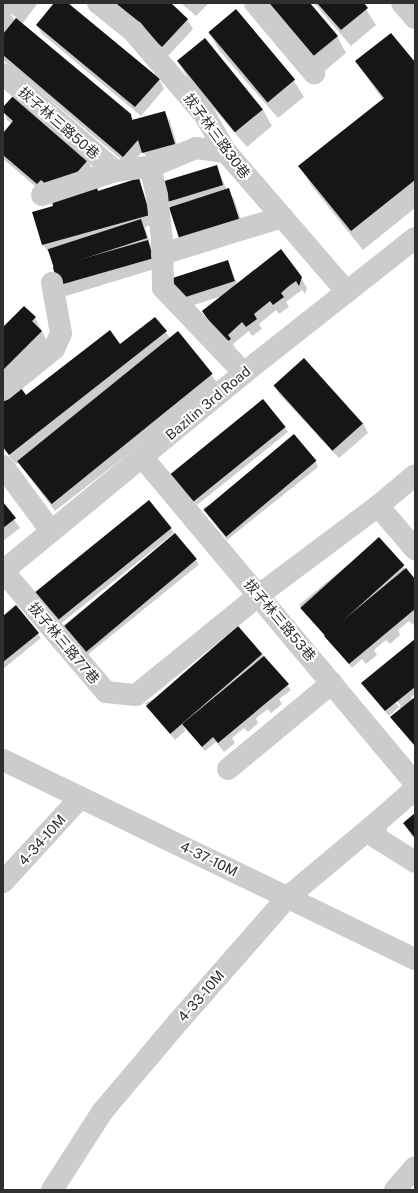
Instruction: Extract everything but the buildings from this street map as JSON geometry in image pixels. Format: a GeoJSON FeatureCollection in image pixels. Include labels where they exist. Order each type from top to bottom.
{"type":"FeatureCollection","features":[{"type":"Feature","properties":{"kind":"street","name":"拔子林三路30巷"},"geometry":{"type":"LineString","coordinates":[[98,3],[133,31],[204,114],[226,152],[346,292]]}},
{"type":"Feature","properties":{"kind":"street"},"geometry":{"type":"LineString","coordinates":[[255,3],[314,73]]}},
{"type":"Feature","properties":{"kind":"street"},"geometry":{"type":"LineString","coordinates":[[402,3],[415,18]]}},
{"type":"Feature","properties":{"kind":"street","name":"拔子林三路50巷"},"geometry":{"type":"LineString","coordinates":[[3,74],[115,172]]}},
{"type":"Feature","properties":{"kind":"street"},"geometry":{"type":"LineString","coordinates":[[42,195],[115,172],[150,168],[196,148],[226,152]]}},
{"type":"Feature","properties":{"kind":"street"},"geometry":{"type":"LineString","coordinates":[[150,168],[157,196],[162,254],[163,288],[244,373]]}},
{"type":"Feature","properties":{"kind":"street"},"geometry":{"type":"LineString","coordinates":[[162,254],[282,217]]}},
{"type":"Feature","properties":{"kind":"street","name":"Bazilin 3rd Road"},"geometry":{"type":"LineString","coordinates":[[3,571],[143,458],[244,373],[415,238]]}},
{"type":"Feature","properties":{"kind":"street"},"geometry":{"type":"LineString","coordinates":[[3,390],[54,349],[61,333],[52,283]]}},
{"type":"Feature","properties":{"kind":"street","name":"拔子林三路53巷"},"geometry":{"type":"LineString","coordinates":[[143,458],[415,783]]}},
{"type":"Feature","properties":{"kind":"street"},"geometry":{"type":"LineString","coordinates":[[3,466],[51,531]]}},
{"type":"Feature","properties":{"kind":"street"},"geometry":{"type":"LineString","coordinates":[[259,595],[378,506],[415,475]]}},
{"type":"Feature","properties":{"kind":"street"},"geometry":{"type":"LineString","coordinates":[[378,506],[415,548]]}},
{"type":"Feature","properties":{"kind":"street","name":"拔子林三路77巷"},"geometry":{"type":"LineString","coordinates":[[3,571],[106,692],[136,695],[259,595]]}},
{"type":"Feature","properties":{"kind":"street"},"geometry":{"type":"LineString","coordinates":[[228,769],[332,683]]}},
{"type":"Feature","properties":{"kind":"street","name":"4-37-10M"},"geometry":{"type":"LineString","coordinates":[[3,760],[415,959]]}},
{"type":"Feature","properties":{"kind":"street"},"geometry":{"type":"LineString","coordinates":[[415,789],[375,824],[377,838],[415,862]]}},
{"type":"Feature","properties":{"kind":"street","name":"4-34-10M"},"geometry":{"type":"LineString","coordinates":[[3,882],[81,797]]}},
{"type":"Feature","properties":{"kind":"street","name":"4-33-10M"},"geometry":{"type":"LineString","coordinates":[[52,1190],[102,1112],[288,897],[375,824]]}},
{"type":"Feature","properties":{"kind":"street"},"geometry":{"type":"LineString","coordinates":[[394,1190],[415,1167]]}}]}
